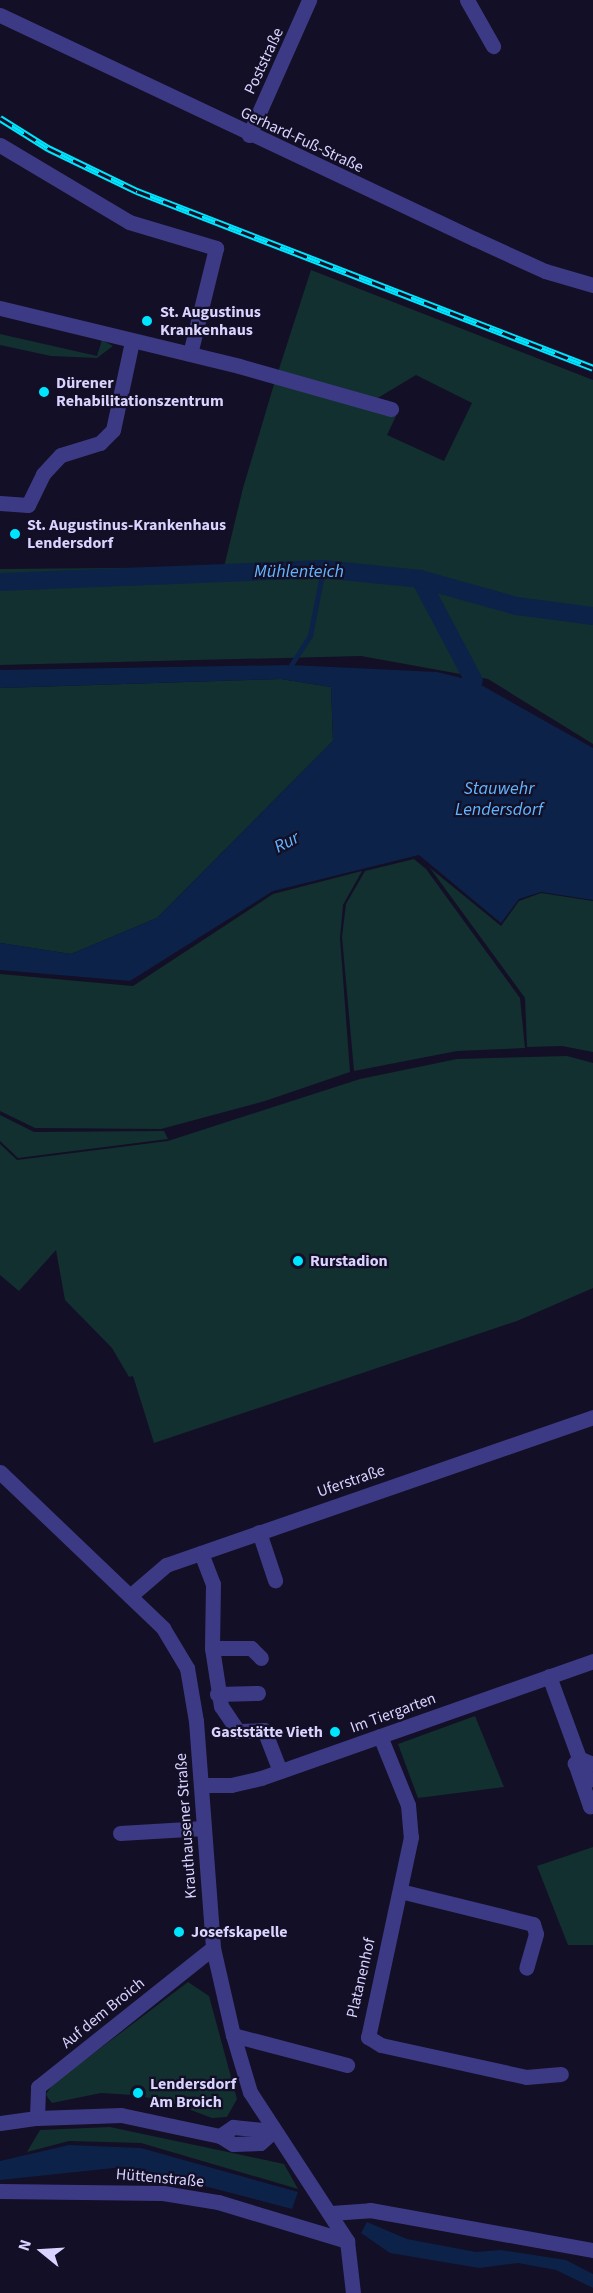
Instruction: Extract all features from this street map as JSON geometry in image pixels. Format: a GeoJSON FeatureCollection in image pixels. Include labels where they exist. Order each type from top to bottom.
{"type":"FeatureCollection","features":[{"type":"Feature","properties":{"kind":"street","name":"Poststraße"},"geometry":{"type":"LineString","coordinates":[[249,135],[309,0]]}},
{"type":"Feature","properties":{"kind":"street"},"geometry":{"type":"LineString","coordinates":[[467,0],[493,46]]}},
{"type":"Feature","properties":{"kind":"street","name":"Gerhard-Fuß-Straße"},"geometry":{"type":"LineString","coordinates":[[0,15],[249,135],[544,271],[593,285]]}},
{"type":"Feature","properties":{"kind":"street"},"geometry":{"type":"LineString","coordinates":[[0,145],[129,222],[216,248],[190,354]]}},
{"type":"Feature","properties":{"kind":"street"},"geometry":{"type":"LineString","coordinates":[[0,308],[190,354],[391,409]]}},
{"type":"Feature","properties":{"kind":"street"},"geometry":{"type":"LineString","coordinates":[[0,503],[27,505],[43,474],[61,455],[100,443],[113,430],[135,342]]}},
{"type":"Feature","properties":{"kind":"street","name":"Uferstraße"},"geometry":{"type":"LineString","coordinates":[[130,1596],[159,1569],[259,1532],[593,1417]]}},
{"type":"Feature","properties":{"kind":"street","name":"Krauthausener Straße"},"geometry":{"type":"LineString","coordinates":[[0,1472],[170,1637],[186,1668],[196,1721],[213,1948],[233,2035],[250,2092],[274,2131],[331,2212],[347,2241],[352,2293]]}},
{"type":"Feature","properties":{"kind":"street"},"geometry":{"type":"LineString","coordinates":[[259,1532],[275,1580]]}},
{"type":"Feature","properties":{"kind":"street"},"geometry":{"type":"LineString","coordinates":[[201,1553],[213,1584],[212,1648],[217,1694],[238,1731],[264,1730],[280,1771]]}},
{"type":"Feature","properties":{"kind":"street"},"geometry":{"type":"LineString","coordinates":[[212,1648],[251,1648],[261,1658]]}},
{"type":"Feature","properties":{"kind":"street","name":"Im Tiergarten"},"geometry":{"type":"LineString","coordinates":[[201,1785],[231,1785],[280,1771],[593,1660]]}},
{"type":"Feature","properties":{"kind":"street"},"geometry":{"type":"LineString","coordinates":[[549,1676],[587,1763],[587,1780],[593,1779]]}},
{"type":"Feature","properties":{"kind":"street"},"geometry":{"type":"LineString","coordinates":[[217,1694],[258,1693]]}},
{"type":"Feature","properties":{"kind":"street","name":"Platanenhof"},"geometry":{"type":"LineString","coordinates":[[380,1736],[408,1805],[411,1837],[368,2037],[381,2045],[526,2077],[561,2074]]}},
{"type":"Feature","properties":{"kind":"street"},"geometry":{"type":"LineString","coordinates":[[587,1763],[575,1763],[590,1806],[593,1805]]}},
{"type":"Feature","properties":{"kind":"street"},"geometry":{"type":"LineString","coordinates":[[120,1833],[204,1828]]}},
{"type":"Feature","properties":{"kind":"street"},"geometry":{"type":"LineString","coordinates":[[400,1891],[533,1924],[537,1934],[526,1968]]}},
{"type":"Feature","properties":{"kind":"street","name":"Auf dem Broich"},"geometry":{"type":"LineString","coordinates":[[37,2118],[38,2086],[213,1948]]}},
{"type":"Feature","properties":{"kind":"street"},"geometry":{"type":"LineString","coordinates":[[233,2035],[347,2065]]}},
{"type":"Feature","properties":{"kind":"street"},"geometry":{"type":"LineString","coordinates":[[0,2123],[37,2118],[122,2115],[220,2136],[233,2144],[260,2143],[274,2131]]}},
{"type":"Feature","properties":{"kind":"street","name":"Hüttenstraße"},"geometry":{"type":"LineString","coordinates":[[0,2191],[163,2193],[218,2202],[347,2241]]}},
{"type":"Feature","properties":{"kind":"street"},"geometry":{"type":"LineString","coordinates":[[331,2212],[370,2210],[577,2249],[593,2250]]}},
{"type":"Feature","properties":{"kind":"street"},"geometry":{"type":"LineString","coordinates":[[577,2249],[593,2262]]}},
{"type":"Feature","properties":{"kind":"green space"},"geometry":{"type":"Polygon","coordinates":[[[311,270],[593,380],[593,744],[488,679],[361,656],[0,665],[0,569],[224,567],[243,488],[275,381],[396,416],[387,435],[444,461],[472,403],[416,375],[376,399],[278,372],[311,270]]]}},
{"type":"Feature","properties":{"kind":"green space"},"geometry":{"type":"Polygon","coordinates":[[[0,334],[97,356],[102,340],[113,346],[97,358],[51,356],[0,345],[0,334]]]}},
{"type":"Feature","properties":{"kind":"green space"},"geometry":{"type":"Polygon","coordinates":[[[281,679],[331,687],[333,741],[157,918],[71,954],[0,943],[0,688],[281,679]]]}},
{"type":"Feature","properties":{"kind":"green space"},"geometry":{"type":"Polygon","coordinates":[[[414,859],[426,869],[520,998],[525,1048],[457,1051],[354,1071],[342,937],[346,904],[365,871],[414,859]]]}},
{"type":"Feature","properties":{"kind":"green space"},"geometry":{"type":"Polygon","coordinates":[[[430,868],[501,926],[519,901],[541,893],[593,901],[593,1052],[562,1046],[527,1047],[525,998],[430,868]]]}},
{"type":"Feature","properties":{"kind":"green space"},"geometry":{"type":"Polygon","coordinates":[[[362,871],[343,905],[340,938],[350,1072],[265,1101],[161,1129],[35,1128],[0,1111],[0,974],[133,986],[273,894],[362,871]]]}},
{"type":"Feature","properties":{"kind":"green space","name":"Rurstadion"},"geometry":{"type":"Polygon","coordinates":[[[567,1056],[593,1063],[593,1288],[517,1321],[154,1443],[133,1376],[129,1377],[112,1348],[65,1300],[56,1250],[19,1291],[0,1275],[0,1144],[17,1160],[168,1141],[360,1079],[457,1059],[567,1056]]]}},
{"type":"Feature","properties":{"kind":"green space"},"geometry":{"type":"Polygon","coordinates":[[[0,1115],[34,1132],[164,1131],[168,1139],[18,1158],[0,1141],[0,1115]]]}},
{"type":"Feature","properties":{"kind":"green space"},"geometry":{"type":"Polygon","coordinates":[[[475,1716],[504,1787],[418,1798],[398,1744],[475,1716]]]}},
{"type":"Feature","properties":{"kind":"green space"},"geometry":{"type":"Polygon","coordinates":[[[593,1847],[593,1945],[568,1945],[537,1866],[593,1847]]]}},
{"type":"Feature","properties":{"kind":"green space"},"geometry":{"type":"Polygon","coordinates":[[[188,1982],[209,1996],[237,2099],[227,2117],[212,2118],[167,2101],[133,2095],[101,2093],[52,2103],[46,2094],[53,2084],[188,1982]]]}},
{"type":"Feature","properties":{"kind":"green space"},"geometry":{"type":"Polygon","coordinates":[[[110,2127],[284,2164],[298,2189],[141,2143],[69,2141],[27,2152],[40,2130],[110,2127]]]}},
{"type":"Feature","properties":{"kind":"water","name":"Stauwehr Lendersdorf"},"geometry":{"type":"Polygon","coordinates":[[[291,665],[437,672],[474,681],[593,748],[593,900],[541,892],[519,899],[501,923],[419,855],[273,891],[130,981],[0,970],[0,943],[71,954],[157,918],[333,741],[331,687],[281,679],[0,688],[0,670],[291,665]]]}},
{"type":"Feature","properties":{"kind":"water"},"geometry":{"type":"Polygon","coordinates":[[[69,2145],[141,2148],[298,2192],[292,2209],[147,2171],[114,2168],[0,2180],[0,2161],[69,2145]]]}},
{"type":"Feature","properties":{"kind":"water"},"geometry":{"type":"Polygon","coordinates":[[[367,2222],[407,2239],[476,2252],[501,2250],[566,2260],[593,2274],[593,2288],[556,2270],[518,2263],[479,2268],[390,2253],[361,2233],[367,2222]]]}},
{"type":"Feature","properties":{"kind":"waterway"},"geometry":{"type":"LineString","coordinates":[[291,665],[310,636],[323,569]]}},
{"type":"Feature","properties":{"kind":"waterway","name":"Mühlenteich"},"geometry":{"type":"LineString","coordinates":[[0,582],[323,569],[420,579],[517,606],[593,616]]}},
{"type":"Feature","properties":{"kind":"waterway"},"geometry":{"type":"LineString","coordinates":[[420,579],[474,681]]}},
{"type":"Feature","properties":{"kind":"railway"},"geometry":{"type":"LineString","coordinates":[[0,118],[48,148],[137,191],[593,368]]}},
{"type":"Feature","properties":{"kind":"place","name":"St. Augustinus Krankenhaus"},"geometry":{"type":"Point","coordinates":[147,321]}},
{"type":"Feature","properties":{"kind":"place","name":"Dürener Rehabilitationszentrum"},"geometry":{"type":"Point","coordinates":[44,392]}},
{"type":"Feature","properties":{"kind":"place","name":"St. Augustinus-Krankenhaus Lendersdorf"},"geometry":{"type":"Point","coordinates":[15,534]}},
{"type":"Feature","properties":{"kind":"place","name":"Rurstadion"},"geometry":{"type":"Point","coordinates":[298,1261]}},
{"type":"Feature","properties":{"kind":"place","name":"Gaststätte Vieth"},"geometry":{"type":"Point","coordinates":[335,1732]}},
{"type":"Feature","properties":{"kind":"place","name":"Josefskapelle"},"geometry":{"type":"Point","coordinates":[179,1932]}},
{"type":"Feature","properties":{"kind":"place","name":"Lendersdorf Am Broich"},"geometry":{"type":"Point","coordinates":[138,2093]}},
{"type":"Feature","properties":{"kind":"water label","name":"Rur"},"geometry":{"type":"Point","coordinates":[287,843]}}]}
